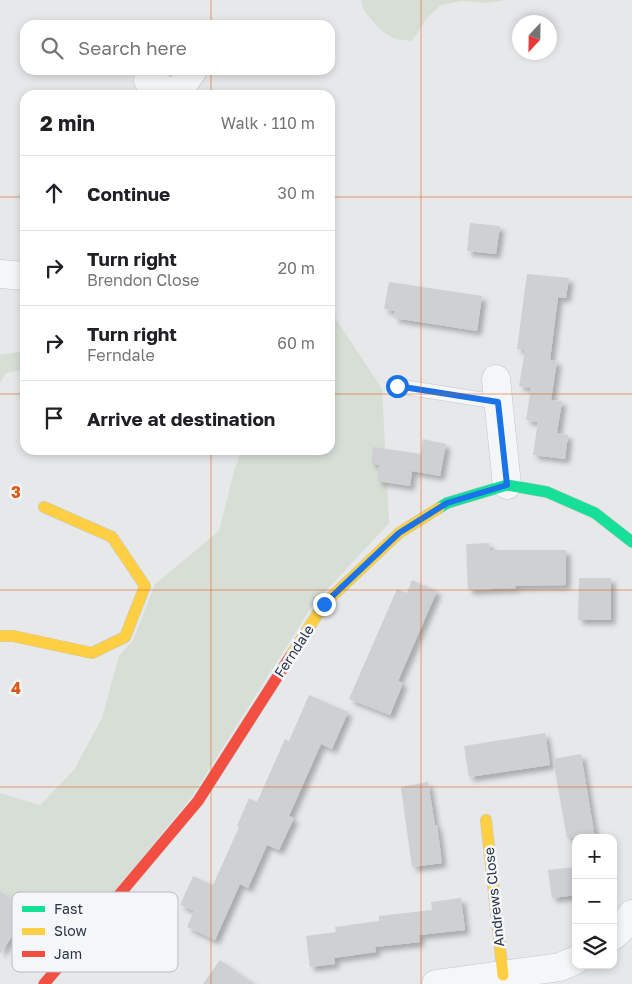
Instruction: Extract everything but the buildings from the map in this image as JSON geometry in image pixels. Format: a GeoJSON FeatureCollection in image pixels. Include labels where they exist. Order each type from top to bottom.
{"type":"FeatureCollection","features":[{"type":"Feature","properties":{"kind":"street"},"geometry":{"type":"LineString","coordinates":[[179,90],[190,75]]}},
{"type":"Feature","properties":{"kind":"street"},"geometry":{"type":"LineString","coordinates":[[148,80],[166,90]]}},
{"type":"Feature","properties":{"kind":"street"},"geometry":{"type":"LineString","coordinates":[[0,274],[20,276]]}},
{"type":"Feature","properties":{"kind":"street"},"geometry":{"type":"LineString","coordinates":[[497,390],[507,485]]}},
{"type":"Feature","properties":{"kind":"street","name":"Ferndale"},"geometry":{"type":"LineString","coordinates":[[121,892],[198,800],[324,604],[399,533],[447,503],[507,485],[547,492],[595,512],[632,542]]}},
{"type":"Feature","properties":{"kind":"street"},"geometry":{"type":"LineString","coordinates":[[0,636],[13,636],[92,653],[125,637],[145,586],[112,537],[44,507]]}},
{"type":"Feature","properties":{"kind":"street","name":"Andrews Close"},"geometry":{"type":"LineString","coordinates":[[486,820],[503,975]]}},
{"type":"Feature","properties":{"kind":"street"},"geometry":{"type":"LineString","coordinates":[[617,932],[632,914]]}},
{"type":"Feature","properties":{"kind":"street"},"geometry":{"type":"LineString","coordinates":[[436,984],[560,967],[572,962]]}},
{"type":"Feature","properties":{"kind":"street","name":"Ferndale"},"geometry":{"type":"LineString","coordinates":[[44,984],[54,972]]}},
{"type":"Feature","properties":{"kind":"lane"},"geometry":{"type":"LineString","coordinates":[[397,386],[497,390]]}},
{"type":"Feature","properties":{"kind":"shaded area"},"geometry":{"type":"Polygon","coordinates":[[[361,0],[506,0],[487,3],[462,1],[441,5],[427,18],[412,41],[393,38],[382,30],[364,10],[361,0]]]}},
{"type":"Feature","properties":{"kind":"shaded area"},"geometry":{"type":"Polygon","coordinates":[[[335,318],[382,389],[389,523],[312,606],[191,798],[113,892],[12,892],[12,898],[0,891],[0,793],[40,805],[74,770],[102,718],[119,656],[133,640],[155,584],[219,531],[234,471],[240,455],[335,455],[335,318]]]}},
{"type":"Feature","properties":{"kind":"shaded area"},"geometry":{"type":"Polygon","coordinates":[[[20,352],[20,371],[6,373],[0,383],[0,355],[20,352]]]}},
{"type":"Feature","properties":{"kind":"traffic: fast"},"geometry":{"type":"LineString","coordinates":[[439,508],[447,503],[507,485],[547,492],[595,513],[632,542]]}},
{"type":"Feature","properties":{"kind":"traffic: slow"},"geometry":{"type":"LineString","coordinates":[[0,636],[13,636],[92,653],[125,637],[145,586],[112,537],[44,507]]}},
{"type":"Feature","properties":{"kind":"traffic: slow"},"geometry":{"type":"LineString","coordinates":[[290,657],[324,604],[399,533],[439,508]]}},
{"type":"Feature","properties":{"kind":"traffic: slow"},"geometry":{"type":"LineString","coordinates":[[486,820],[503,975]]}},
{"type":"Feature","properties":{"kind":"traffic: jam"},"geometry":{"type":"LineString","coordinates":[[121,892],[198,801],[290,657]]}},
{"type":"Feature","properties":{"kind":"traffic: jam"},"geometry":{"type":"LineString","coordinates":[[44,984],[54,972]]}},
{"type":"Feature","properties":{"kind":"route"},"geometry":{"type":"LineString","coordinates":[[324,604],[399,533],[447,503],[507,485],[498,402],[397,386]]}}]}
